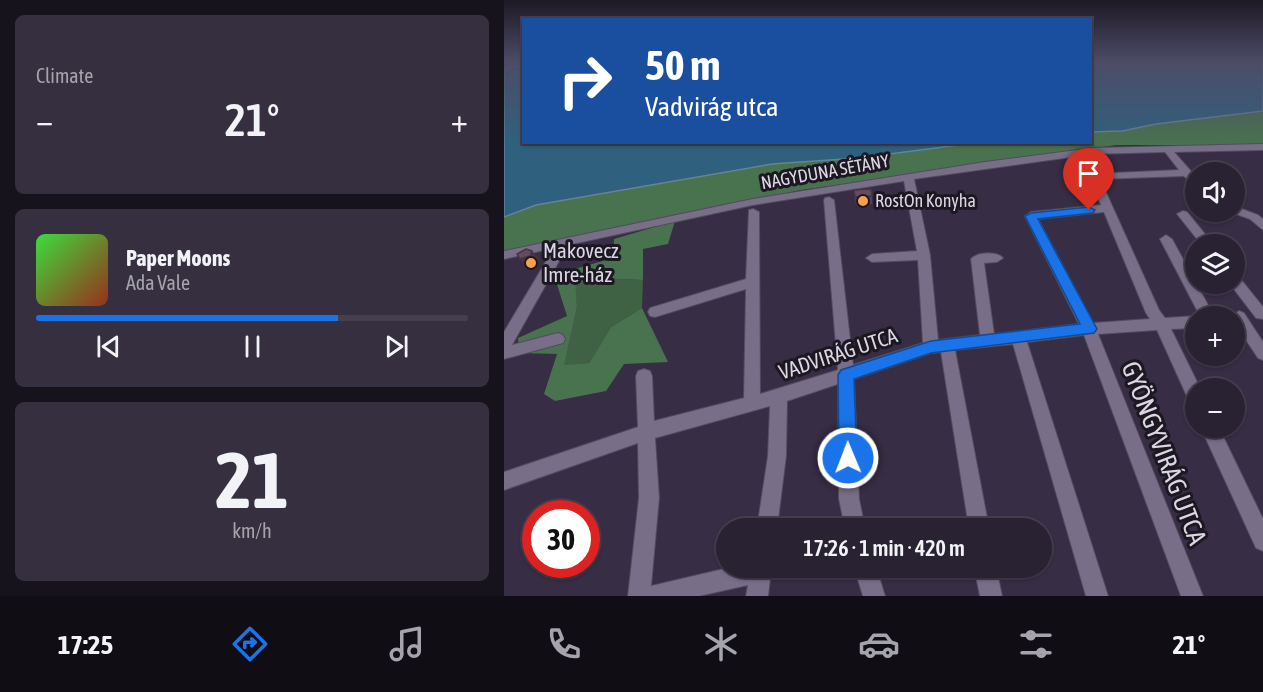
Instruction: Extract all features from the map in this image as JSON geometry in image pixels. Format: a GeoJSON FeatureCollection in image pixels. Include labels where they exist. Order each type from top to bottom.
{"type":"FeatureCollection","features":[{"type":"Feature","properties":{"kind":"street","name":"NAGYDUNA SÉTÁNY"},"geometry":{"type":"LineString","coordinates":[[504,255],[753,202],[908,176],[1069,153],[1263,147]]}},
{"type":"Feature","properties":{"kind":"street"},"geometry":{"type":"LineString","coordinates":[[1167,149],[1185,172]]}},
{"type":"Feature","properties":{"kind":"street"},"geometry":{"type":"LineString","coordinates":[[1185,173],[1095,176],[1153,313],[1162,326],[1187,378]]}},
{"type":"Feature","properties":{"kind":"street"},"geometry":{"type":"LineString","coordinates":[[908,176],[939,346],[977,518]]}},
{"type":"Feature","properties":{"kind":"street"},"geometry":{"type":"LineString","coordinates":[[829,200],[846,375],[849,498],[853,518]]}},
{"type":"Feature","properties":{"kind":"street","name":"GYÖNGYVIRÁG UTCA"},"geometry":{"type":"LineString","coordinates":[[1109,208],[1031,216],[1089,329],[1192,596]]}},
{"type":"Feature","properties":{"kind":"street"},"geometry":{"type":"LineString","coordinates":[[752,404],[753,212]]}},
{"type":"Feature","properties":{"kind":"street"},"geometry":{"type":"LineString","coordinates":[[1183,214],[1199,234]]}},
{"type":"Feature","properties":{"kind":"street"},"geometry":{"type":"LineString","coordinates":[[1259,217],[1263,226]]}},
{"type":"Feature","properties":{"kind":"street"},"geometry":{"type":"LineString","coordinates":[[1166,239],[1202,306]]}},
{"type":"Feature","properties":{"kind":"street"},"geometry":{"type":"LineString","coordinates":[[504,345],[562,243]]}},
{"type":"Feature","properties":{"kind":"street"},"geometry":{"type":"LineString","coordinates":[[872,258],[924,255]]}},
{"type":"Feature","properties":{"kind":"street"},"geometry":{"type":"LineString","coordinates":[[988,340],[977,259],[997,258]]}},
{"type":"Feature","properties":{"kind":"street"},"geometry":{"type":"LineString","coordinates":[[654,312],[752,282]]}},
{"type":"Feature","properties":{"kind":"street"},"geometry":{"type":"LineString","coordinates":[[1245,293],[1262,314]]}},
{"type":"Feature","properties":{"kind":"street"},"geometry":{"type":"LineString","coordinates":[[1245,316],[1262,314]]}},
{"type":"Feature","properties":{"kind":"street","name":"VADVIRÁG UTCA"},"geometry":{"type":"LineString","coordinates":[[504,481],[646,432],[752,404],[939,346],[1089,329],[1185,323]]}},
{"type":"Feature","properties":{"kind":"street"},"geometry":{"type":"LineString","coordinates":[[1245,328],[1263,354]]}},
{"type":"Feature","properties":{"kind":"street"},"geometry":{"type":"LineString","coordinates":[[1018,337],[1097,596]]}},
{"type":"Feature","properties":{"kind":"street"},"geometry":{"type":"LineString","coordinates":[[504,353],[558,339]]}},
{"type":"Feature","properties":{"kind":"street"},"geometry":{"type":"LineString","coordinates":[[639,596],[649,498],[644,376]]}},
{"type":"Feature","properties":{"kind":"street"},"geometry":{"type":"LineString","coordinates":[[768,518],[777,456],[779,396]]}},
{"type":"Feature","properties":{"kind":"street"},"geometry":{"type":"LineString","coordinates":[[1215,438],[1263,542]]}},
{"type":"Feature","properties":{"kind":"street"},"geometry":{"type":"LineString","coordinates":[[654,596],[727,578]]}},
{"type":"Feature","properties":{"kind":"street"},"geometry":{"type":"LineString","coordinates":[[757,596],[763,578]]}},
{"type":"Feature","properties":{"kind":"street"},"geometry":{"type":"LineString","coordinates":[[868,578],[873,596]]}},
{"type":"Feature","properties":{"kind":"street"},"geometry":{"type":"LineString","coordinates":[[987,578],[990,596]]}},
{"type":"Feature","properties":{"kind":"green space"},"geometry":{"type":"Polygon","coordinates":[[[1263,111],[1263,145],[1116,145],[801,190],[504,251],[504,217],[536,205],[772,164],[844,158],[854,165],[882,160],[887,155],[961,144],[1092,144],[1092,132],[1122,131],[1156,124],[1263,111]]]}},
{"type":"Feature","properties":{"kind":"green space"},"geometry":{"type":"Polygon","coordinates":[[[675,221],[668,244],[643,249],[643,280],[575,277],[577,307],[564,365],[589,363],[611,327],[642,308],[668,362],[624,364],[606,391],[555,401],[544,394],[557,354],[519,353],[518,338],[567,316],[554,275],[613,258],[614,239],[675,221]]]}},
{"type":"Feature","properties":{"kind":"green space"},"geometry":{"type":"Polygon","coordinates":[[[574,277],[643,280],[642,308],[611,327],[589,363],[563,366],[577,307],[574,277]]]}},
{"type":"Feature","properties":{"kind":"water"},"geometry":{"type":"Polygon","coordinates":[[[504,90],[522,90],[522,144],[966,144],[859,158],[772,164],[536,205],[504,217],[504,90]]]}},
{"type":"Feature","properties":{"kind":"water"},"geometry":{"type":"Polygon","coordinates":[[[1092,90],[1263,90],[1263,111],[1156,124],[1122,131],[1092,132],[1092,90]]]}},
{"type":"Feature","properties":{"kind":"building"},"geometry":{"type":"Polygon","coordinates":[[[871,189],[872,196],[855,197],[854,190],[871,189]]]}},
{"type":"Feature","properties":{"kind":"building"},"geometry":{"type":"Polygon","coordinates":[[[526,249],[532,251],[530,256],[520,259],[517,254],[526,249]]]}},
{"type":"Feature","properties":{"kind":"place","name":"RostOn Konyha"},"geometry":{"type":"Point","coordinates":[863,201]}},
{"type":"Feature","properties":{"kind":"place","name":"Makovecz Imre-ház"},"geometry":{"type":"Point","coordinates":[531,263]}},
{"type":"Feature","properties":{"kind":"route"},"geometry":{"type":"LineString","coordinates":[[848,458],[846,375],[931,347],[1089,329],[1031,216],[1089,210]]}}]}
